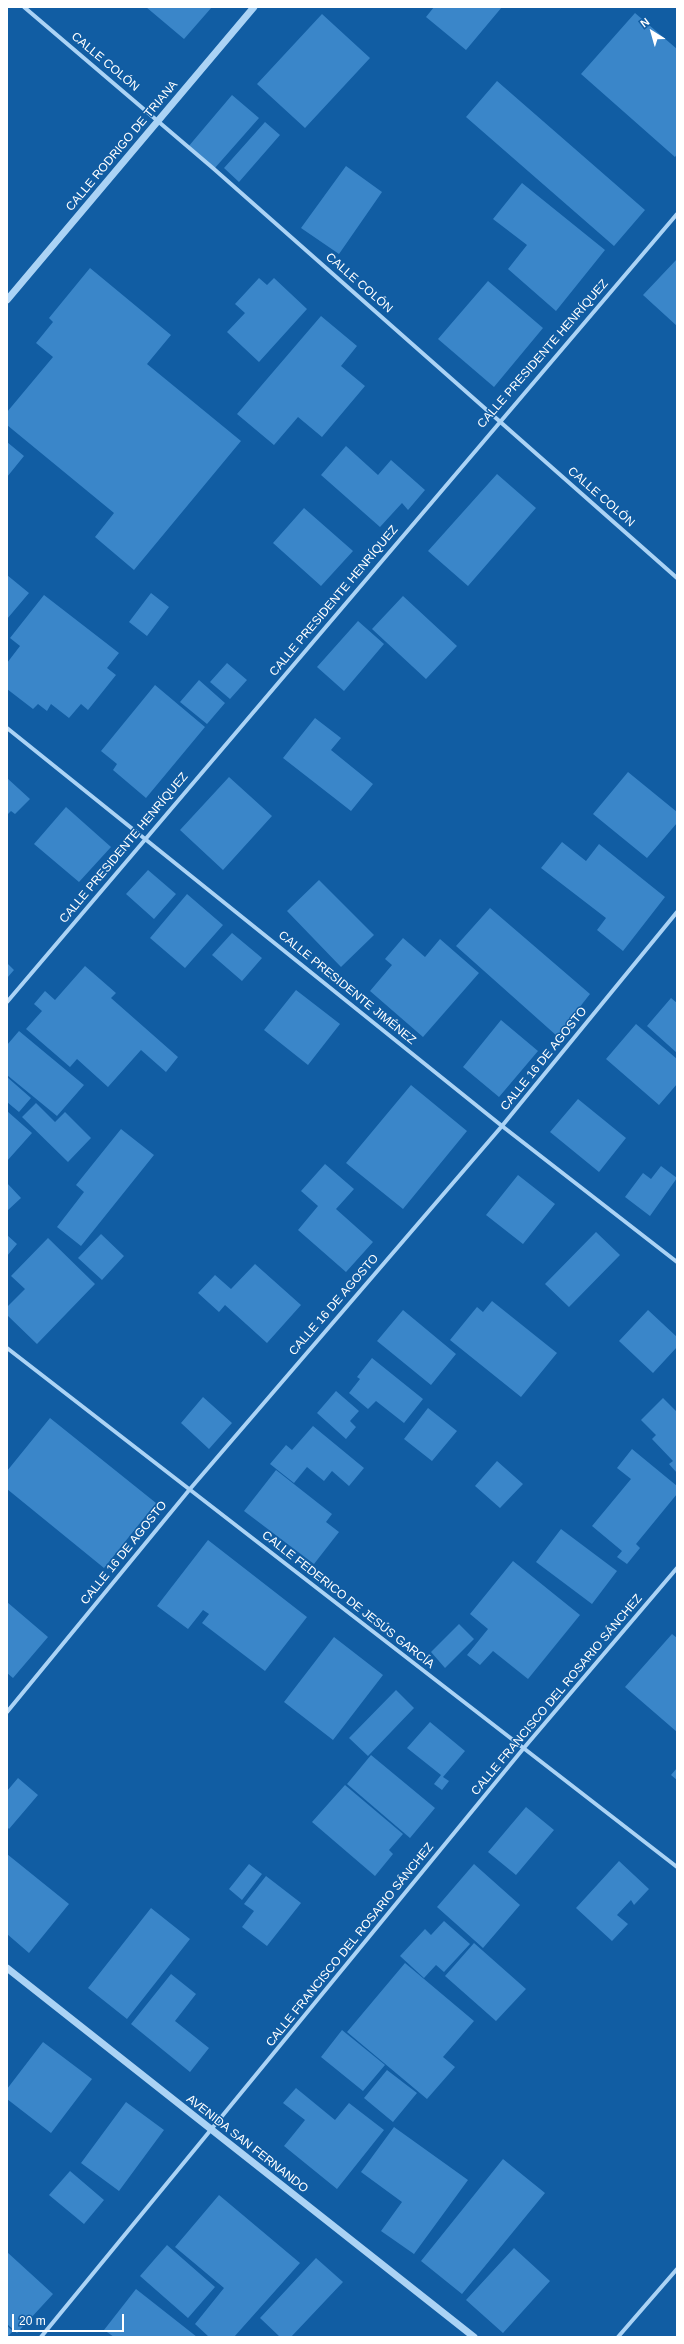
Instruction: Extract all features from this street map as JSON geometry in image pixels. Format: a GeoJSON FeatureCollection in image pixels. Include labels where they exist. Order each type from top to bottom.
{"type":"FeatureCollection","features":[{"type":"Feature","properties":{"kind":"street","name":"CALLE COLÓN"},"geometry":{"type":"LineString","coordinates":[[24,7],[158,120],[677,578]]}},
{"type":"Feature","properties":{"kind":"street","name":"CALLE RODRIGO DE TRIANA"},"geometry":{"type":"LineString","coordinates":[[7,300],[254,7]]}},
{"type":"Feature","properties":{"kind":"street","name":"CALLE PRESIDENTE HENRÍQUEZ"},"geometry":{"type":"LineString","coordinates":[[7,1002],[499,420],[677,214]]}},
{"type":"Feature","properties":{"kind":"street","name":"CALLE PRESIDENTE JIMÉNEZ"},"geometry":{"type":"LineString","coordinates":[[7,728],[502,1126],[677,1262]]}},
{"type":"Feature","properties":{"kind":"street","name":"CALLE 16 DE AGOSTO"},"geometry":{"type":"LineString","coordinates":[[7,1712],[190,1489],[502,1126],[677,912]]}},
{"type":"Feature","properties":{"kind":"street","name":"CALLE FEDERICO DE JESÚS GARCÍA"},"geometry":{"type":"LineString","coordinates":[[7,1348],[677,1867]]}},
{"type":"Feature","properties":{"kind":"street","name":"CALLE FRANCISCO DEL ROSARIO SÁNCHEZ"},"geometry":{"type":"LineString","coordinates":[[41,2337],[523,1749],[677,1568]]}},
{"type":"Feature","properties":{"kind":"street","name":"AVENIDA SAN FERNANDO"},"geometry":{"type":"LineString","coordinates":[[7,1968],[474,2337]]}},
{"type":"Feature","properties":{"kind":"street"},"geometry":{"type":"LineString","coordinates":[[618,2337],[677,2269]]}},
{"type":"Feature","properties":{"kind":"building"},"geometry":{"type":"Polygon","coordinates":[[[146,7],[212,7],[184,39],[146,7]]]}},
{"type":"Feature","properties":{"kind":"building"},"geometry":{"type":"Polygon","coordinates":[[[434,7],[502,7],[466,50],[426,17],[434,7]]]}},
{"type":"Feature","properties":{"kind":"building"},"geometry":{"type":"Polygon","coordinates":[[[635,13],[677,49],[677,154],[675,157],[581,74],[635,13]]]}},
{"type":"Feature","properties":{"kind":"building"},"geometry":{"type":"Polygon","coordinates":[[[322,14],[370,58],[305,128],[257,84],[322,14]]]}},
{"type":"Feature","properties":{"kind":"building"},"geometry":{"type":"Polygon","coordinates":[[[497,81],[645,210],[614,246],[466,117],[497,81]]]}},
{"type":"Feature","properties":{"kind":"building"},"geometry":{"type":"Polygon","coordinates":[[[232,95],[259,118],[214,169],[188,147],[232,95]]]}},
{"type":"Feature","properties":{"kind":"building"},"geometry":{"type":"Polygon","coordinates":[[[265,122],[280,135],[239,182],[224,168],[265,122]]]}},
{"type":"Feature","properties":{"kind":"building"},"geometry":{"type":"Polygon","coordinates":[[[346,166],[382,192],[339,254],[301,228],[346,166]]]}},
{"type":"Feature","properties":{"kind":"building"},"geometry":{"type":"Polygon","coordinates":[[[522,183],[605,250],[556,311],[508,269],[527,245],[493,219],[522,183]]]}},
{"type":"Feature","properties":{"kind":"building"},"geometry":{"type":"Polygon","coordinates":[[[677,259],[677,326],[643,295],[677,259]]]}},
{"type":"Feature","properties":{"kind":"building"},"geometry":{"type":"Polygon","coordinates":[[[90,268],[171,335],[147,364],[241,441],[134,570],[95,537],[114,513],[7,425],[7,412],[53,357],[36,343],[53,322],[49,318],[90,268]]]}},
{"type":"Feature","properties":{"kind":"building"},"geometry":{"type":"Polygon","coordinates":[[[259,278],[267,285],[274,278],[307,309],[259,362],[227,332],[245,313],[235,304],[259,278]]]}},
{"type":"Feature","properties":{"kind":"building"},"geometry":{"type":"Polygon","coordinates":[[[488,281],[543,328],[494,387],[438,339],[488,281]]]}},
{"type":"Feature","properties":{"kind":"building"},"geometry":{"type":"Polygon","coordinates":[[[321,316],[357,346],[341,366],[365,386],[322,437],[298,417],[274,445],[237,414],[321,316]]]}},
{"type":"Feature","properties":{"kind":"building"},"geometry":{"type":"Polygon","coordinates":[[[7,442],[24,456],[7,477],[7,442]]]}},
{"type":"Feature","properties":{"kind":"building"},"geometry":{"type":"Polygon","coordinates":[[[346,446],[378,475],[391,460],[425,490],[408,510],[402,503],[380,527],[321,475],[346,446]]]}},
{"type":"Feature","properties":{"kind":"building"},"geometry":{"type":"Polygon","coordinates":[[[497,474],[536,508],[468,586],[428,551],[497,474]]]}},
{"type":"Feature","properties":{"kind":"building"},"geometry":{"type":"Polygon","coordinates":[[[304,508],[353,551],[321,586],[273,543],[304,508]]]}},
{"type":"Feature","properties":{"kind":"building"},"geometry":{"type":"Polygon","coordinates":[[[7,575],[29,593],[7,619],[7,575]]]}},
{"type":"Feature","properties":{"kind":"building"},"geometry":{"type":"Polygon","coordinates":[[[151,593],[169,607],[147,636],[129,622],[151,593]]]}},
{"type":"Feature","properties":{"kind":"building"},"geometry":{"type":"Polygon","coordinates":[[[44,595],[119,653],[107,668],[116,675],[88,710],[81,704],[69,718],[51,704],[47,711],[38,704],[33,709],[7,689],[7,663],[20,646],[10,638],[44,595]]]}},
{"type":"Feature","properties":{"kind":"building"},"geometry":{"type":"Polygon","coordinates":[[[403,596],[457,646],[426,679],[372,629],[403,596]]]}},
{"type":"Feature","properties":{"kind":"building"},"geometry":{"type":"Polygon","coordinates":[[[358,621],[384,644],[344,691],[317,667],[358,621]]]}},
{"type":"Feature","properties":{"kind":"building"},"geometry":{"type":"Polygon","coordinates":[[[227,663],[247,680],[230,699],[210,682],[227,663]]]}},
{"type":"Feature","properties":{"kind":"building"},"geometry":{"type":"Polygon","coordinates":[[[199,680],[225,703],[207,724],[180,702],[199,680]]]}},
{"type":"Feature","properties":{"kind":"building"},"geometry":{"type":"Polygon","coordinates":[[[155,685],[205,727],[146,798],[113,770],[117,764],[101,751],[155,685]]]}},
{"type":"Feature","properties":{"kind":"building"},"geometry":{"type":"Polygon","coordinates":[[[315,718],[341,738],[331,750],[373,784],[351,811],[283,758],[315,718]]]}},
{"type":"Feature","properties":{"kind":"building"},"geometry":{"type":"Polygon","coordinates":[[[628,772],[677,812],[677,823],[647,858],[593,814],[628,772]]]}},
{"type":"Feature","properties":{"kind":"building"},"geometry":{"type":"Polygon","coordinates":[[[229,777],[272,816],[223,870],[180,830],[229,777]]]}},
{"type":"Feature","properties":{"kind":"building"},"geometry":{"type":"Polygon","coordinates":[[[7,778],[30,799],[15,814],[11,811],[7,815],[7,778]]]}},
{"type":"Feature","properties":{"kind":"building"},"geometry":{"type":"Polygon","coordinates":[[[66,807],[111,847],[79,882],[34,844],[66,807]]]}},
{"type":"Feature","properties":{"kind":"building"},"geometry":{"type":"Polygon","coordinates":[[[562,842],[586,861],[599,844],[665,897],[623,951],[597,930],[606,918],[541,868],[562,842]]]}},
{"type":"Feature","properties":{"kind":"building"},"geometry":{"type":"Polygon","coordinates":[[[148,870],[176,894],[154,919],[126,894],[148,870]]]}},
{"type":"Feature","properties":{"kind":"building"},"geometry":{"type":"Polygon","coordinates":[[[319,880],[374,935],[341,967],[287,911],[319,880]]]}},
{"type":"Feature","properties":{"kind":"building"},"geometry":{"type":"Polygon","coordinates":[[[187,894],[223,925],[185,968],[150,938],[187,894]]]}},
{"type":"Feature","properties":{"kind":"building"},"geometry":{"type":"Polygon","coordinates":[[[490,908],[590,994],[557,1036],[456,946],[490,908]]]}},
{"type":"Feature","properties":{"kind":"building"},"geometry":{"type":"Polygon","coordinates":[[[232,933],[262,958],[242,981],[212,955],[232,933]]]}},
{"type":"Feature","properties":{"kind":"building"},"geometry":{"type":"Polygon","coordinates":[[[403,938],[425,957],[440,939],[479,973],[423,1037],[370,991],[392,965],[385,959],[403,938]]]}},
{"type":"Feature","properties":{"kind":"building"},"geometry":{"type":"Polygon","coordinates":[[[7,963],[14,970],[7,978],[7,963]]]}},
{"type":"Feature","properties":{"kind":"building"},"geometry":{"type":"Polygon","coordinates":[[[85,966],[116,993],[111,998],[178,1057],[166,1072],[141,1050],[108,1087],[77,1059],[70,1067],[26,1029],[42,1011],[34,1004],[45,991],[55,1000],[85,966]]]}},
{"type":"Feature","properties":{"kind":"building"},"geometry":{"type":"Polygon","coordinates":[[[296,990],[340,1024],[308,1065],[264,1030],[296,990]]]}},
{"type":"Feature","properties":{"kind":"building"},"geometry":{"type":"Polygon","coordinates":[[[671,998],[677,1003],[677,1053],[647,1026],[671,998]]]}},
{"type":"Feature","properties":{"kind":"building"},"geometry":{"type":"Polygon","coordinates":[[[501,1020],[538,1051],[499,1097],[463,1067],[501,1020]]]}},
{"type":"Feature","properties":{"kind":"building"},"geometry":{"type":"Polygon","coordinates":[[[636,1024],[677,1059],[677,1084],[659,1105],[606,1059],[636,1024]]]}},
{"type":"Feature","properties":{"kind":"building"},"geometry":{"type":"Polygon","coordinates":[[[19,1031],[84,1085],[57,1116],[7,1075],[7,1045],[19,1031]]]}},
{"type":"Feature","properties":{"kind":"building"},"geometry":{"type":"Polygon","coordinates":[[[7,1077],[31,1098],[19,1112],[7,1102],[7,1077]]]}},
{"type":"Feature","properties":{"kind":"building"},"geometry":{"type":"Polygon","coordinates":[[[411,1085],[467,1131],[403,1209],[346,1163],[411,1085]]]}},
{"type":"Feature","properties":{"kind":"building"},"geometry":{"type":"Polygon","coordinates":[[[578,1099],[626,1138],[599,1172],[550,1132],[578,1099]]]}},
{"type":"Feature","properties":{"kind":"building"},"geometry":{"type":"Polygon","coordinates":[[[36,1103],[55,1122],[65,1112],[91,1138],[68,1162],[22,1117],[36,1103]]]}},
{"type":"Feature","properties":{"kind":"building"},"geometry":{"type":"Polygon","coordinates":[[[7,1111],[32,1133],[7,1161],[7,1111]]]}},
{"type":"Feature","properties":{"kind":"building"},"geometry":{"type":"Polygon","coordinates":[[[121,1129],[154,1155],[81,1246],[57,1227],[84,1192],[76,1185],[121,1129]]]}},
{"type":"Feature","properties":{"kind":"building"},"geometry":{"type":"Polygon","coordinates":[[[325,1164],[354,1189],[336,1209],[373,1242],[346,1272],[298,1230],[318,1206],[301,1191],[325,1164]]]}},
{"type":"Feature","properties":{"kind":"building"},"geometry":{"type":"Polygon","coordinates":[[[661,1166],[677,1178],[650,1216],[625,1197],[643,1173],[651,1179],[661,1166]]]}},
{"type":"Feature","properties":{"kind":"building"},"geometry":{"type":"Polygon","coordinates":[[[518,1175],[555,1204],[523,1244],[486,1215],[518,1175]]]}},
{"type":"Feature","properties":{"kind":"building"},"geometry":{"type":"Polygon","coordinates":[[[7,1183],[21,1198],[7,1211],[7,1183]]]}},
{"type":"Feature","properties":{"kind":"building"},"geometry":{"type":"Polygon","coordinates":[[[596,1232],[620,1255],[569,1307],[545,1284],[596,1232]]]}},
{"type":"Feature","properties":{"kind":"building"},"geometry":{"type":"Polygon","coordinates":[[[101,1234],[124,1256],[102,1280],[78,1258],[101,1234]]]}},
{"type":"Feature","properties":{"kind":"building"},"geometry":{"type":"Polygon","coordinates":[[[7,1235],[17,1244],[7,1256],[7,1235]]]}},
{"type":"Feature","properties":{"kind":"building"},"geometry":{"type":"Polygon","coordinates":[[[48,1238],[95,1284],[37,1344],[7,1315],[7,1307],[25,1289],[11,1276],[48,1238]]]}},
{"type":"Feature","properties":{"kind":"building"},"geometry":{"type":"Polygon","coordinates":[[[255,1264],[301,1305],[267,1343],[225,1305],[219,1312],[198,1293],[215,1275],[231,1289],[255,1264]]]}},
{"type":"Feature","properties":{"kind":"building"},"geometry":{"type":"Polygon","coordinates":[[[492,1301],[557,1353],[521,1397],[450,1340],[477,1307],[483,1312],[492,1301]]]}},
{"type":"Feature","properties":{"kind":"building"},"geometry":{"type":"Polygon","coordinates":[[[403,1310],[456,1354],[431,1385],[377,1341],[403,1310]]]}},
{"type":"Feature","properties":{"kind":"building"},"geometry":{"type":"Polygon","coordinates":[[[648,1310],[677,1337],[677,1347],[653,1373],[619,1341],[648,1310]]]}},
{"type":"Feature","properties":{"kind":"building"},"geometry":{"type":"Polygon","coordinates":[[[372,1358],[423,1399],[404,1423],[376,1401],[368,1409],[349,1393],[360,1379],[357,1377],[372,1358]]]}},
{"type":"Feature","properties":{"kind":"building"},"geometry":{"type":"Polygon","coordinates":[[[336,1391],[359,1411],[350,1421],[356,1427],[346,1439],[317,1413],[336,1391]]]}},
{"type":"Feature","properties":{"kind":"building"},"geometry":{"type":"Polygon","coordinates":[[[203,1397],[232,1423],[209,1449],[181,1423],[203,1397]]]}},
{"type":"Feature","properties":{"kind":"building"},"geometry":{"type":"Polygon","coordinates":[[[663,1398],[677,1412],[677,1473],[669,1464],[673,1461],[652,1439],[656,1435],[641,1420],[663,1398]]]}},
{"type":"Feature","properties":{"kind":"building"},"geometry":{"type":"Polygon","coordinates":[[[428,1408],[457,1431],[432,1461],[404,1439],[428,1408]]]}},
{"type":"Feature","properties":{"kind":"building"},"geometry":{"type":"Polygon","coordinates":[[[50,1418],[156,1503],[104,1568],[7,1489],[7,1471],[50,1418]]]}},
{"type":"Feature","properties":{"kind":"building"},"geometry":{"type":"Polygon","coordinates":[[[313,1426],[364,1468],[349,1486],[332,1471],[324,1481],[307,1467],[294,1483],[270,1464],[286,1445],[292,1450],[313,1426]]]}},
{"type":"Feature","properties":{"kind":"building"},"geometry":{"type":"Polygon","coordinates":[[[632,1449],[677,1486],[677,1494],[636,1544],[640,1548],[627,1564],[617,1557],[622,1551],[592,1526],[631,1479],[617,1468],[632,1449]]]}},
{"type":"Feature","properties":{"kind":"building"},"geometry":{"type":"Polygon","coordinates":[[[497,1461],[523,1484],[500,1508],[475,1486],[497,1461]]]}},
{"type":"Feature","properties":{"kind":"building"},"geometry":{"type":"Polygon","coordinates":[[[276,1470],[332,1514],[326,1522],[339,1532],[314,1564],[244,1511],[276,1470]]]}},
{"type":"Feature","properties":{"kind":"building"},"geometry":{"type":"Polygon","coordinates":[[[561,1529],[617,1571],[592,1604],[536,1562],[561,1529]]]}},
{"type":"Feature","properties":{"kind":"building"},"geometry":{"type":"Polygon","coordinates":[[[208,1540],[307,1617],[265,1671],[202,1623],[209,1614],[203,1610],[188,1629],[157,1606],[208,1540]]]}},
{"type":"Feature","properties":{"kind":"building"},"geometry":{"type":"Polygon","coordinates":[[[513,1561],[580,1615],[528,1679],[493,1651],[480,1665],[467,1655],[488,1629],[470,1614],[513,1561]]]}},
{"type":"Feature","properties":{"kind":"building"},"geometry":{"type":"Polygon","coordinates":[[[7,1602],[48,1637],[13,1678],[7,1673],[7,1602]]]}},
{"type":"Feature","properties":{"kind":"building"},"geometry":{"type":"Polygon","coordinates":[[[459,1624],[474,1639],[445,1668],[431,1652],[459,1624]]]}},
{"type":"Feature","properties":{"kind":"building"},"geometry":{"type":"Polygon","coordinates":[[[672,1634],[677,1638],[677,1732],[625,1687],[672,1634]]]}},
{"type":"Feature","properties":{"kind":"building"},"geometry":{"type":"Polygon","coordinates":[[[334,1637],[383,1675],[333,1740],[284,1702],[334,1637]]]}},
{"type":"Feature","properties":{"kind":"building"},"geometry":{"type":"Polygon","coordinates":[[[396,1690],[414,1708],[368,1756],[349,1738],[396,1690]]]}},
{"type":"Feature","properties":{"kind":"building"},"geometry":{"type":"Polygon","coordinates":[[[430,1722],[465,1751],[443,1777],[449,1781],[442,1790],[434,1784],[441,1775],[407,1748],[430,1722]]]}},
{"type":"Feature","properties":{"kind":"building"},"geometry":{"type":"Polygon","coordinates":[[[371,1755],[435,1808],[410,1838],[347,1784],[371,1755]]]}},
{"type":"Feature","properties":{"kind":"building"},"geometry":{"type":"Polygon","coordinates":[[[677,1768],[677,1780],[671,1775],[677,1768]]]}},
{"type":"Feature","properties":{"kind":"building"},"geometry":{"type":"Polygon","coordinates":[[[18,1778],[38,1795],[9,1829],[7,1827],[7,1791],[18,1778]]]}},
{"type":"Feature","properties":{"kind":"building"},"geometry":{"type":"Polygon","coordinates":[[[345,1785],[403,1834],[389,1850],[393,1854],[375,1876],[312,1822],[345,1785]]]}},
{"type":"Feature","properties":{"kind":"building"},"geometry":{"type":"Polygon","coordinates":[[[526,1807],[554,1830],[516,1875],[488,1852],[526,1807]]]}},
{"type":"Feature","properties":{"kind":"building"},"geometry":{"type":"Polygon","coordinates":[[[7,1854],[69,1904],[29,1953],[7,1934],[7,1854]]]}},
{"type":"Feature","properties":{"kind":"building"},"geometry":{"type":"Polygon","coordinates":[[[619,1861],[649,1889],[634,1905],[631,1900],[617,1915],[628,1924],[612,1941],[576,1908],[619,1861]]]}},
{"type":"Feature","properties":{"kind":"building"},"geometry":{"type":"Polygon","coordinates":[[[249,1864],[262,1874],[242,1900],[229,1889],[249,1864]]]}},
{"type":"Feature","properties":{"kind":"building"},"geometry":{"type":"Polygon","coordinates":[[[474,1864],[520,1905],[483,1948],[437,1907],[474,1864]]]}},
{"type":"Feature","properties":{"kind":"building"},"geometry":{"type":"Polygon","coordinates":[[[266,1876],[301,1903],[267,1946],[242,1927],[254,1911],[244,1904],[266,1876]]]}},
{"type":"Feature","properties":{"kind":"building"},"geometry":{"type":"Polygon","coordinates":[[[151,1908],[190,1939],[127,2019],[88,1988],[151,1908]]]}},
{"type":"Feature","properties":{"kind":"building"},"geometry":{"type":"Polygon","coordinates":[[[444,1921],[470,1944],[444,1972],[436,1965],[424,1978],[400,1956],[425,1929],[431,1935],[444,1921]]]}},
{"type":"Feature","properties":{"kind":"building"},"geometry":{"type":"Polygon","coordinates":[[[474,1943],[526,1989],[496,2021],[445,1976],[474,1943]]]}},
{"type":"Feature","properties":{"kind":"building"},"geometry":{"type":"Polygon","coordinates":[[[405,1963],[474,2021],[443,2057],[455,2067],[427,2099],[347,2032],[405,1963]]]}},
{"type":"Feature","properties":{"kind":"building"},"geometry":{"type":"Polygon","coordinates":[[[171,1974],[196,1994],[175,2021],[209,2048],[190,2072],[131,2024],[171,1974]]]}},
{"type":"Feature","properties":{"kind":"building"},"geometry":{"type":"Polygon","coordinates":[[[342,2030],[385,2065],[363,2091],[321,2057],[342,2030]]]}},
{"type":"Feature","properties":{"kind":"building"},"geometry":{"type":"Polygon","coordinates":[[[43,2042],[92,2079],[51,2133],[7,2099],[7,2089],[43,2042]]]}},
{"type":"Feature","properties":{"kind":"building"},"geometry":{"type":"Polygon","coordinates":[[[387,2070],[417,2093],[393,2122],[364,2098],[387,2070]]]}},
{"type":"Feature","properties":{"kind":"building"},"geometry":{"type":"Polygon","coordinates":[[[296,2088],[335,2120],[349,2103],[384,2130],[337,2189],[284,2146],[305,2120],[283,2103],[296,2088]]]}},
{"type":"Feature","properties":{"kind":"building"},"geometry":{"type":"Polygon","coordinates":[[[126,2102],[164,2130],[119,2191],[81,2163],[126,2102]]]}},
{"type":"Feature","properties":{"kind":"building"},"geometry":{"type":"Polygon","coordinates":[[[394,2127],[468,2180],[414,2254],[381,2231],[402,2202],[361,2172],[394,2127]]]}},
{"type":"Feature","properties":{"kind":"building"},"geometry":{"type":"Polygon","coordinates":[[[503,2159],[545,2193],[462,2294],[421,2261],[503,2159]]]}},
{"type":"Feature","properties":{"kind":"building"},"geometry":{"type":"Polygon","coordinates":[[[70,2171],[104,2200],[84,2224],[49,2195],[70,2171]]]}},
{"type":"Feature","properties":{"kind":"building"},"geometry":{"type":"Polygon","coordinates":[[[219,2195],[300,2263],[234,2337],[209,2337],[195,2324],[224,2288],[175,2247],[219,2195]]]}},
{"type":"Feature","properties":{"kind":"building"},"geometry":{"type":"Polygon","coordinates":[[[167,2245],[215,2287],[188,2318],[140,2276],[167,2245]]]}},
{"type":"Feature","properties":{"kind":"building"},"geometry":{"type":"Polygon","coordinates":[[[514,2248],[550,2281],[503,2333],[466,2300],[514,2248]]]}},
{"type":"Feature","properties":{"kind":"building"},"geometry":{"type":"Polygon","coordinates":[[[7,2252],[53,2294],[17,2333],[7,2324],[7,2252]]]}},
{"type":"Feature","properties":{"kind":"building"},"geometry":{"type":"Polygon","coordinates":[[[316,2258],[343,2282],[291,2337],[280,2337],[260,2318],[316,2258]]]}},
{"type":"Feature","properties":{"kind":"building"},"geometry":{"type":"Polygon","coordinates":[[[136,2289],[197,2337],[114,2337],[104,2330],[136,2289]]]}},
{"type":"Feature","properties":{"kind":"building"},"geometry":{"type":"Polygon","coordinates":[[[7,2326],[13,2331],[7,2337],[7,2326]]]}}]}
